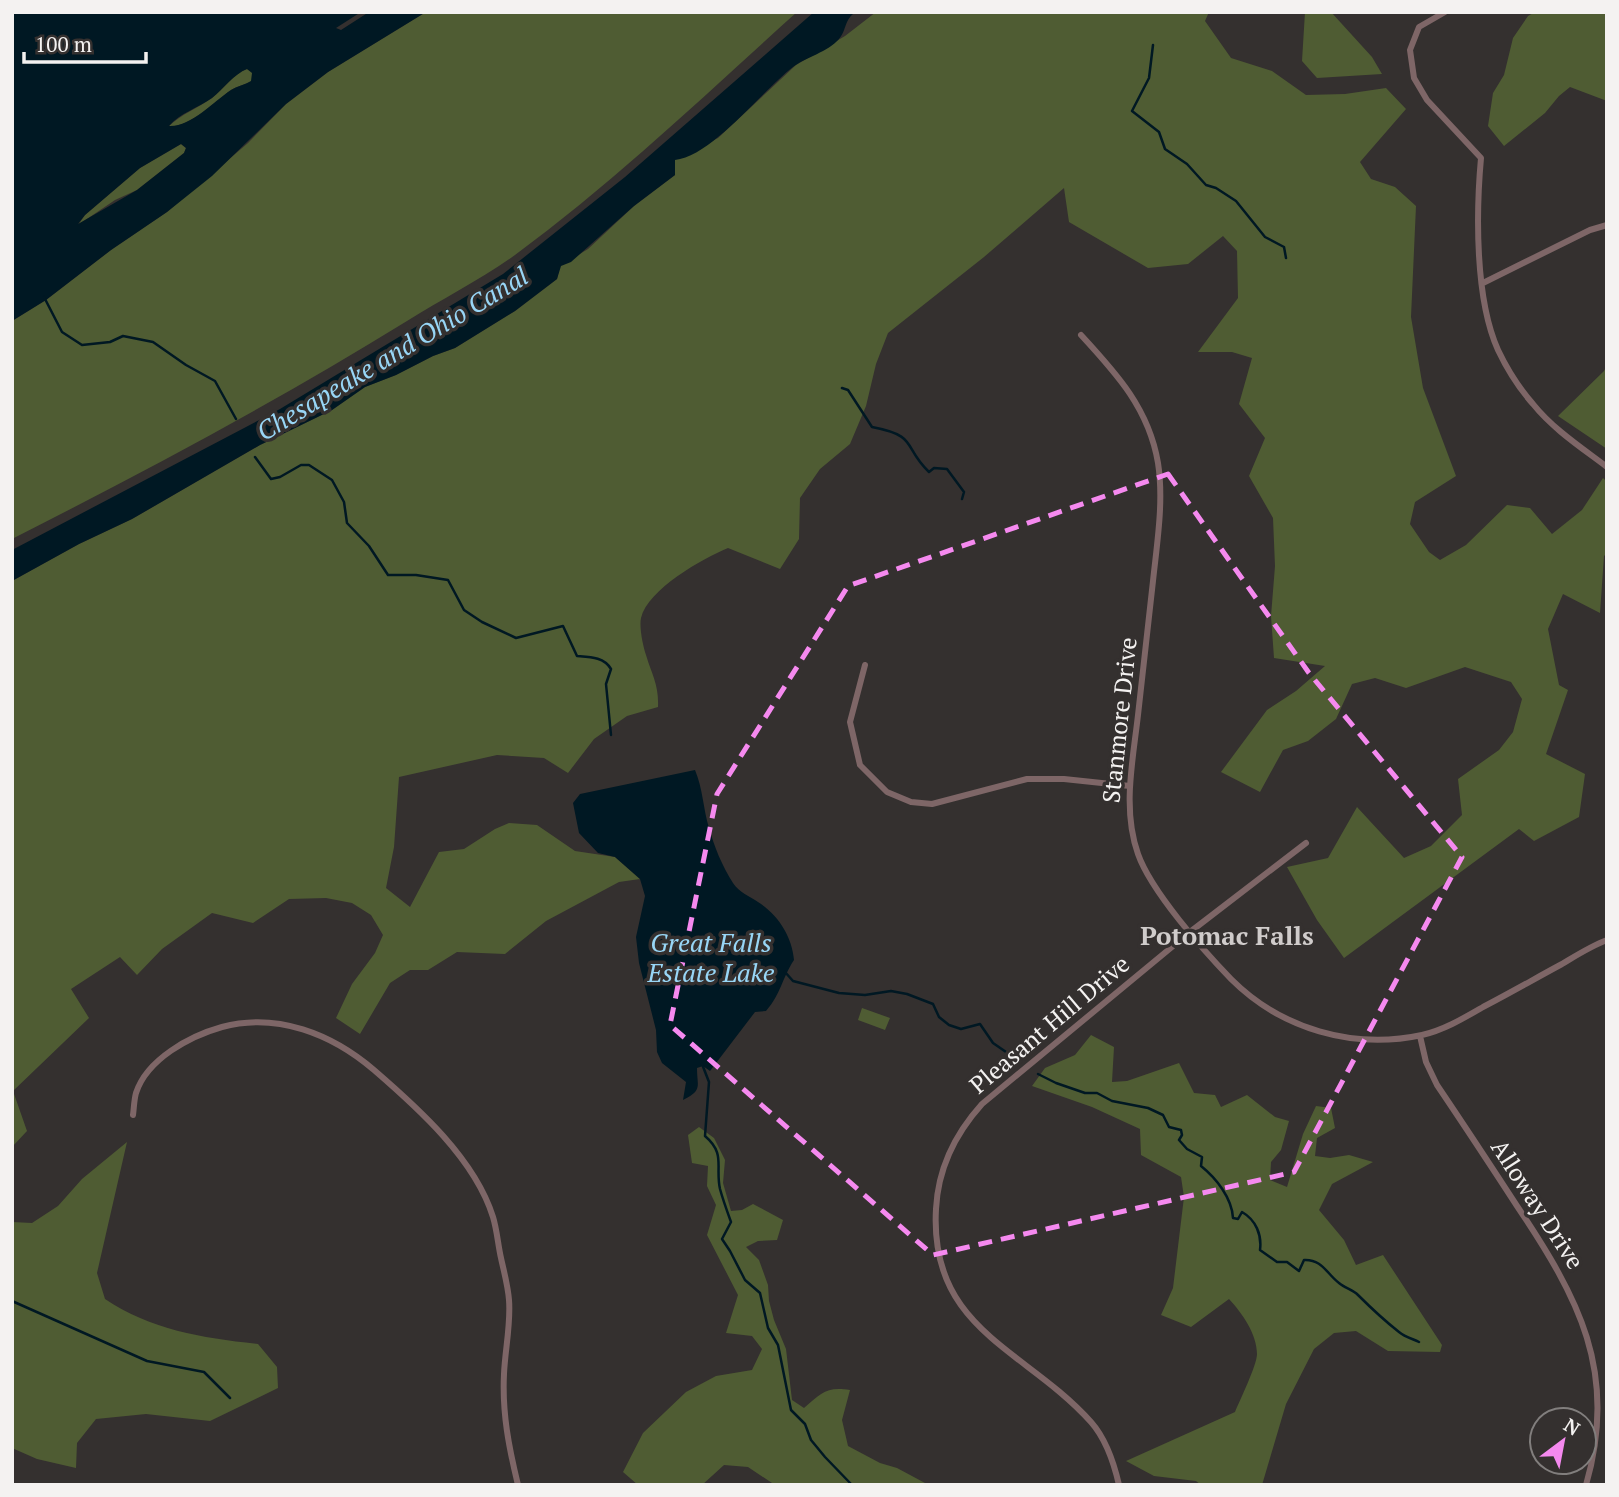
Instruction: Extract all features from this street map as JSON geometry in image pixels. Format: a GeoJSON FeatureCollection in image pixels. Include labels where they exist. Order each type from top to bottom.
{"type":"FeatureCollection","features":[{"type":"Feature","properties":{"kind":"street"},"geometry":{"type":"LineString","coordinates":[[1445,12],[1419,27],[1410,50],[1411,59],[1414,78],[1427,100],[1481,158],[1479,233],[1483,283],[1487,319],[1497,349],[1514,380],[1534,406],[1552,424],[1607,467]]}},
{"type":"Feature","properties":{"kind":"street"},"geometry":{"type":"LineString","coordinates":[[1483,283],[1590,230],[1607,225]]}},
{"type":"Feature","properties":{"kind":"street","name":"Stanmore Drive"},"geometry":{"type":"LineString","coordinates":[[1082,335],[1124,383],[1144,418],[1158,465],[1161,497],[1130,786],[1129,818],[1138,856],[1154,884],[1190,932],[1243,991],[1268,1010],[1295,1024],[1328,1035],[1365,1040],[1435,1031],[1468,1016],[1607,940]]}},
{"type":"Feature","properties":{"kind":"street"},"geometry":{"type":"LineString","coordinates":[[865,665],[850,722],[860,765],[887,792],[911,802],[932,804],[1027,779],[1063,779],[1130,786]]}},
{"type":"Feature","properties":{"kind":"street","name":"Pleasant Hill Drive"},"geometry":{"type":"LineString","coordinates":[[1119,1485],[1115,1466],[1092,1423],[1064,1396],[1002,1349],[960,1305],[946,1278],[937,1243],[937,1192],[943,1168],[968,1119],[982,1104],[1190,932],[1306,843]]}},
{"type":"Feature","properties":{"kind":"street"},"geometry":{"type":"LineString","coordinates":[[133,1115],[136,1093],[149,1071],[176,1048],[200,1035],[246,1023],[273,1023],[306,1030],[334,1041],[365,1062],[416,1106],[469,1168],[493,1216],[509,1301],[504,1409],[517,1485]]}},
{"type":"Feature","properties":{"kind":"street","name":"Alloway Drive"},"geometry":{"type":"LineString","coordinates":[[1420,1035],[1426,1062],[1437,1085],[1541,1242],[1571,1292],[1586,1324],[1597,1367],[1600,1407],[1594,1461],[1586,1485]]}},
{"type":"Feature","properties":{"kind":"highlighted area"},"geometry":{"type":"Polygon","coordinates":[[[1168,474],[1309,673],[1462,857],[1294,1172],[933,1255],[670,1025],[717,794],[848,586],[1168,474]]]}},
{"type":"Feature","properties":{"kind":"green space"},"geometry":{"type":"Polygon","coordinates":[[[426,12],[797,12],[624,167],[552,227],[502,264],[261,407],[12,539],[12,321],[46,300],[111,250],[167,212],[248,143],[286,104],[328,72],[426,12]]]}},
{"type":"Feature","properties":{"kind":"green space"},"geometry":{"type":"Polygon","coordinates":[[[876,12],[1209,12],[1205,21],[1231,58],[1272,71],[1306,95],[1345,94],[1386,88],[1406,109],[1360,162],[1371,179],[1395,187],[1416,206],[1411,317],[1423,388],[1456,476],[1415,502],[1410,524],[1429,552],[1440,560],[1466,545],[1507,505],[1530,508],[1552,534],[1582,510],[1603,478],[1607,482],[1607,553],[1604,556],[1600,613],[1563,594],[1548,629],[1559,685],[1568,690],[1546,754],[1585,774],[1579,817],[1534,841],[1519,829],[1344,958],[1317,920],[1287,867],[1328,858],[1357,807],[1404,858],[1431,846],[1462,815],[1458,779],[1499,750],[1513,732],[1522,699],[1511,682],[1465,667],[1406,688],[1375,678],[1352,684],[1336,719],[1308,741],[1283,750],[1260,792],[1221,772],[1267,710],[1296,691],[1325,666],[1274,658],[1271,616],[1275,566],[1273,518],[1249,476],[1265,438],[1239,404],[1252,358],[1232,352],[1198,352],[1238,298],[1237,251],[1223,236],[1188,264],[1148,268],[1069,222],[1064,188],[984,257],[888,333],[876,364],[866,406],[850,444],[820,469],[800,498],[799,539],[780,569],[728,548],[677,576],[654,596],[641,618],[641,626],[645,651],[656,686],[658,707],[627,716],[594,739],[568,773],[544,758],[497,755],[399,777],[394,847],[386,888],[410,907],[439,852],[464,849],[509,823],[537,825],[575,851],[615,857],[640,879],[619,882],[546,921],[505,954],[457,952],[428,970],[410,970],[390,983],[360,1034],[336,1018],[352,984],[375,953],[383,935],[371,915],[352,903],[326,898],[289,899],[253,923],[212,913],[162,949],[137,975],[120,957],[71,989],[89,1018],[13,1091],[27,1131],[12,1147],[12,581],[79,544],[132,519],[260,445],[332,410],[365,387],[455,348],[515,311],[557,279],[560,266],[588,249],[634,206],[675,175],[675,159],[718,138],[796,65],[845,36],[876,12]]]}},
{"type":"Feature","properties":{"kind":"green space"},"geometry":{"type":"Polygon","coordinates":[[[1305,12],[1331,12],[1372,57],[1382,74],[1317,78],[1302,61],[1305,12]]]}},
{"type":"Feature","properties":{"kind":"green space"},"geometry":{"type":"Polygon","coordinates":[[[1535,12],[1607,12],[1607,101],[1570,87],[1545,113],[1504,146],[1488,126],[1493,93],[1504,75],[1513,38],[1528,16],[1535,12]]]}},
{"type":"Feature","properties":{"kind":"green space"},"geometry":{"type":"Polygon","coordinates":[[[247,69],[252,72],[252,81],[231,90],[185,123],[168,127],[212,98],[247,69]]]}},
{"type":"Feature","properties":{"kind":"green space"},"geometry":{"type":"Polygon","coordinates":[[[181,144],[186,148],[184,153],[137,190],[115,200],[78,225],[85,215],[140,168],[181,144]]]}},
{"type":"Feature","properties":{"kind":"green space"},"geometry":{"type":"Polygon","coordinates":[[[1607,365],[1607,449],[1558,416],[1607,365]]]}},
{"type":"Feature","properties":{"kind":"green space"},"geometry":{"type":"Polygon","coordinates":[[[862,1008],[890,1018],[885,1030],[858,1020],[862,1008]]]}},
{"type":"Feature","properties":{"kind":"green space"},"geometry":{"type":"Polygon","coordinates":[[[1091,1035],[1114,1047],[1112,1082],[1127,1081],[1179,1063],[1194,1093],[1215,1095],[1221,1107],[1247,1095],[1275,1117],[1289,1121],[1281,1150],[1271,1162],[1270,1180],[1287,1187],[1303,1134],[1316,1106],[1331,1108],[1335,1128],[1317,1138],[1315,1156],[1330,1158],[1349,1155],[1373,1162],[1332,1184],[1319,1210],[1344,1240],[1356,1265],[1383,1255],[1442,1345],[1440,1352],[1388,1351],[1356,1331],[1334,1333],[1314,1349],[1286,1404],[1262,1485],[1201,1485],[1196,1481],[1154,1476],[1126,1461],[1235,1412],[1257,1354],[1252,1332],[1229,1299],[1191,1327],[1161,1315],[1173,1288],[1184,1197],[1181,1177],[1141,1155],[1140,1129],[1092,1107],[1032,1086],[1045,1068],[1075,1055],[1091,1035]]]}},
{"type":"Feature","properties":{"kind":"green space"},"geometry":{"type":"Polygon","coordinates":[[[699,1127],[714,1138],[725,1160],[723,1183],[731,1211],[742,1210],[753,1204],[783,1220],[777,1240],[758,1241],[746,1247],[759,1260],[768,1285],[774,1320],[786,1349],[792,1400],[804,1408],[830,1390],[850,1390],[842,1420],[848,1446],[880,1463],[897,1468],[925,1485],[775,1485],[748,1467],[724,1465],[702,1485],[638,1485],[623,1472],[643,1433],[686,1392],[716,1376],[752,1370],[762,1349],[752,1336],[726,1333],[738,1295],[707,1235],[716,1205],[707,1186],[708,1166],[692,1163],[688,1135],[699,1127]]]}},
{"type":"Feature","properties":{"kind":"green space"},"geometry":{"type":"Polygon","coordinates":[[[127,1142],[97,1273],[105,1299],[141,1318],[178,1331],[258,1344],[277,1367],[278,1388],[210,1421],[146,1414],[96,1419],[77,1443],[76,1468],[37,1459],[12,1448],[12,1222],[32,1223],[58,1206],[82,1179],[127,1142]]]}},
{"type":"Feature","properties":{"kind":"water"},"geometry":{"type":"Polygon","coordinates":[[[12,12],[361,12],[336,28],[341,30],[369,12],[426,12],[328,72],[286,104],[212,176],[167,212],[111,250],[46,300],[12,321],[12,12]],[[247,69],[212,98],[169,126],[194,118],[231,90],[251,81],[252,73],[247,69]],[[181,144],[140,168],[78,224],[137,190],[184,153],[186,148],[181,144]]]}},
{"type":"Feature","properties":{"kind":"water","name":"Chesapeake and Ohio Canal"},"geometry":{"type":"Polygon","coordinates":[[[814,12],[856,12],[849,18],[842,36],[834,44],[793,67],[705,147],[675,160],[675,175],[634,206],[571,262],[561,266],[557,279],[515,311],[455,348],[365,387],[332,410],[260,445],[132,519],[79,544],[12,581],[12,550],[280,409],[503,274],[625,177],[814,12]]]}},
{"type":"Feature","properties":{"kind":"water","name":"Great Falls Estate Lake"},"geometry":{"type":"Polygon","coordinates":[[[695,770],[711,835],[725,870],[738,889],[765,907],[778,920],[787,935],[794,960],[766,1011],[755,1012],[710,1071],[703,1066],[697,1068],[696,1090],[683,1100],[686,1082],[662,1063],[657,1052],[656,1030],[639,963],[636,937],[645,896],[640,879],[615,857],[598,853],[579,833],[573,803],[580,794],[695,770]]]}},
{"type":"Feature","properties":{"kind":"waterway"},"geometry":{"type":"LineString","coordinates":[[1153,45],[1149,78],[1132,111],[1159,132],[1165,149],[1187,164],[1206,185],[1236,201],[1265,237],[1284,247],[1286,258]]}},
{"type":"Feature","properties":{"kind":"waterway"},"geometry":{"type":"LineString","coordinates":[[44,297],[62,332],[82,345],[110,342],[123,336],[153,342],[215,381],[236,419]]}},
{"type":"Feature","properties":{"kind":"waterway"},"geometry":{"type":"LineString","coordinates":[[842,388],[848,390],[872,427],[904,438],[929,472],[934,468],[947,469],[964,492],[962,499]]}},
{"type":"Feature","properties":{"kind":"waterway"},"geometry":{"type":"LineString","coordinates":[[255,457],[271,479],[301,465],[309,465],[332,480],[344,502],[347,523],[369,546],[388,575],[416,575],[448,580],[464,610],[516,638],[563,626],[577,656],[601,660],[611,669],[606,684],[611,735]]}},
{"type":"Feature","properties":{"kind":"waterway"},"geometry":{"type":"LineString","coordinates":[[785,972],[793,981],[839,993],[865,995],[891,991],[907,994],[933,1004],[939,1017],[949,1025],[961,1029],[980,1024],[993,1043],[1019,1061]]}},
{"type":"Feature","properties":{"kind":"waterway"},"geometry":{"type":"LineString","coordinates":[[702,1064],[709,1082],[705,1136],[718,1155],[720,1189],[731,1222],[722,1239],[745,1280],[760,1293],[768,1328],[778,1345],[791,1410],[805,1424],[811,1440],[852,1485]]}},
{"type":"Feature","properties":{"kind":"waterway"},"geometry":{"type":"LineString","coordinates":[[1038,1074],[1085,1093],[1097,1093],[1112,1101],[1148,1108],[1163,1115],[1169,1127],[1181,1130],[1179,1140],[1187,1149],[1202,1157],[1201,1166],[1222,1189],[1230,1203],[1233,1218],[1238,1219],[1242,1212],[1254,1224],[1259,1233],[1260,1250],[1277,1262],[1287,1262],[1299,1271],[1304,1260],[1320,1264],[1399,1332],[1419,1342]]}},
{"type":"Feature","properties":{"kind":"waterway"},"geometry":{"type":"LineString","coordinates":[[12,1301],[147,1361],[204,1372],[230,1398]]}},
{"type":"Feature","properties":{"kind":"district","name":"Potomac Falls"},"geometry":{"type":"Point","coordinates":[1227,935]}}]}
